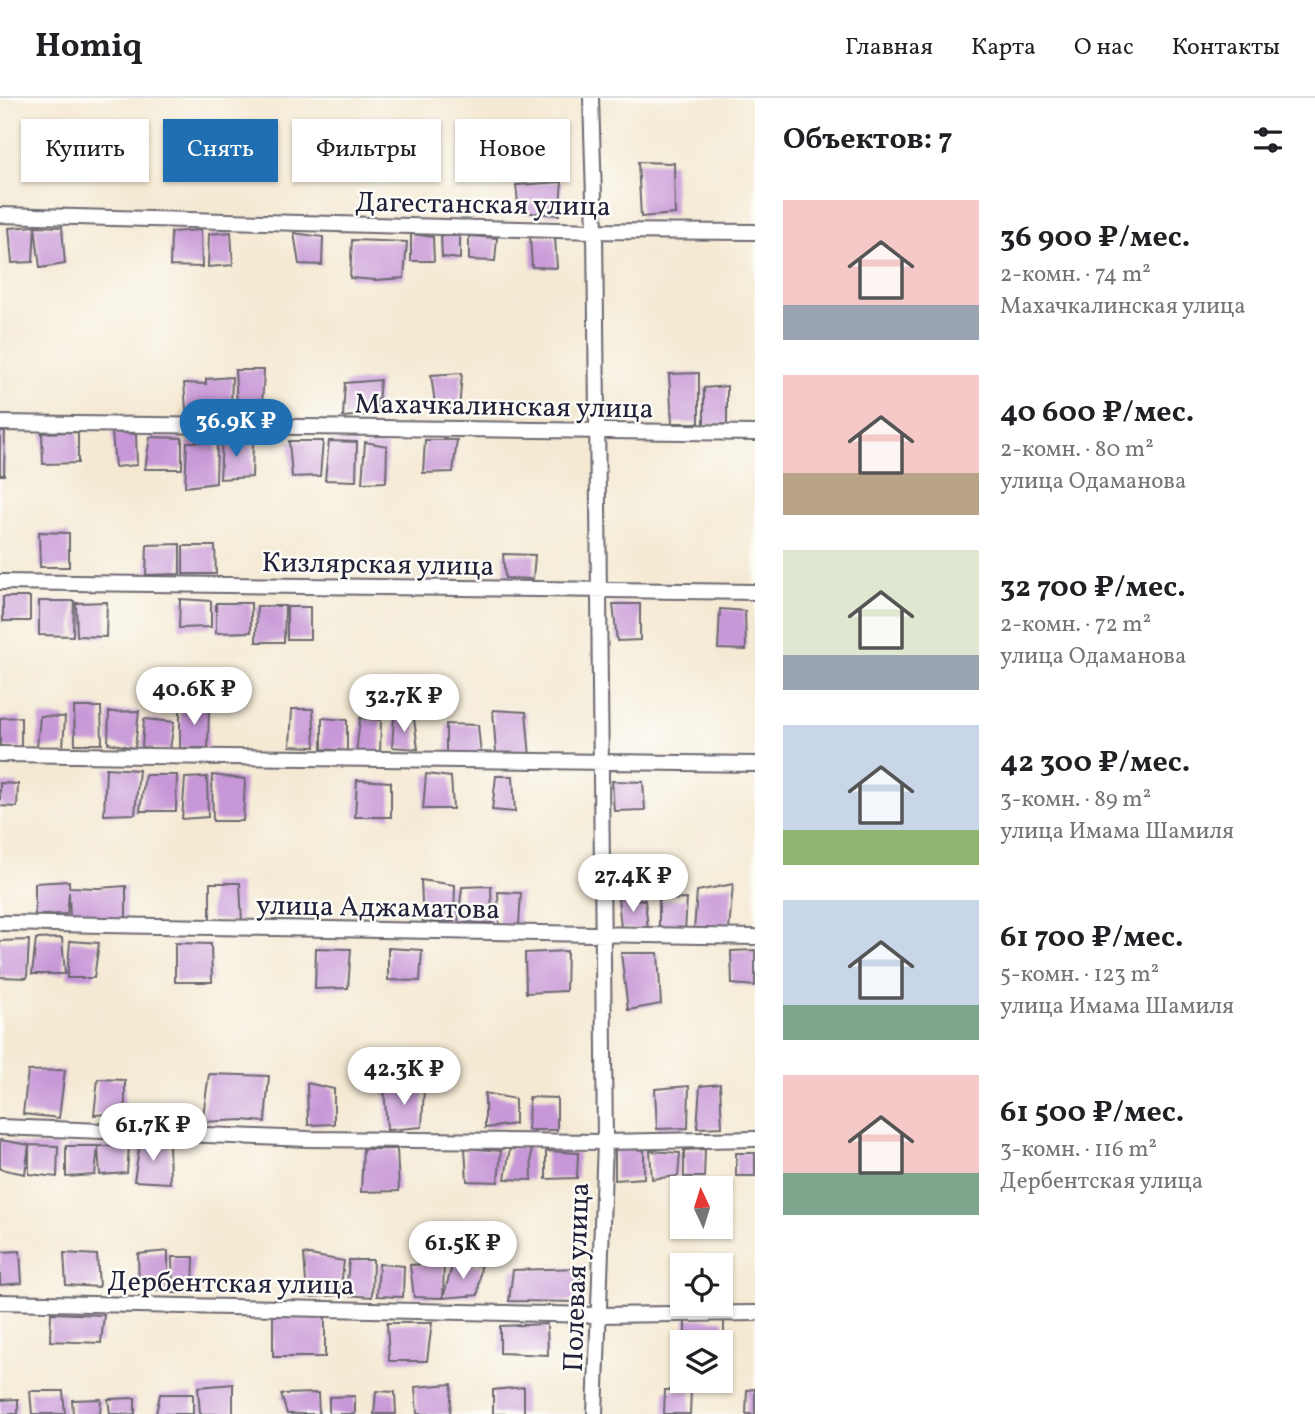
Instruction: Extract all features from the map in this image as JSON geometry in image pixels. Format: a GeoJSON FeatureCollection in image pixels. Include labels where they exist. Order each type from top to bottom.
{"type":"FeatureCollection","features":[{"type":"Feature","properties":{"kind":"street","name":"Полевая улица"},"geometry":{"type":"LineString","coordinates":[[591,98],[595,231],[605,1142],[595,1414]]}},
{"type":"Feature","properties":{"kind":"street","name":"Дагестанская улица"},"geometry":{"type":"LineString","coordinates":[[0,215],[595,231],[755,232]]}},
{"type":"Feature","properties":{"kind":"street","name":"Махачкалинская улица"},"geometry":{"type":"LineString","coordinates":[[0,423],[755,433]]}},
{"type":"Feature","properties":{"kind":"street","name":"Кизлярская улица"},"geometry":{"type":"LineString","coordinates":[[0,582],[755,592]]}},
{"type":"Feature","properties":{"kind":"street"},"geometry":{"type":"LineString","coordinates":[[0,754],[755,764]]}},
{"type":"Feature","properties":{"kind":"street","name":"улица Аджаматова"},"geometry":{"type":"LineString","coordinates":[[0,923],[755,937]]}},
{"type":"Feature","properties":{"kind":"street"},"geometry":{"type":"LineString","coordinates":[[0,1127],[308,1139],[605,1142],[755,1139]]}},
{"type":"Feature","properties":{"kind":"street","name":"Дербентская улица"},"geometry":{"type":"LineString","coordinates":[[0,1302],[597,1315],[755,1312]]}},
{"type":"Feature","properties":{"kind":"building"},"geometry":{"type":"Polygon","coordinates":[[[638,162],[674,163],[675,214],[641,217],[638,162]]]}},
{"type":"Feature","properties":{"kind":"building"},"geometry":{"type":"Polygon","coordinates":[[[562,182],[559,215],[519,212],[516,185],[562,182]]]}},
{"type":"Feature","properties":{"kind":"building"},"geometry":{"type":"Polygon","coordinates":[[[35,226],[62,227],[65,264],[40,268],[35,226]]]}},
{"type":"Feature","properties":{"kind":"building"},"geometry":{"type":"Polygon","coordinates":[[[35,226],[33,262],[12,263],[9,228],[35,226]]]}},
{"type":"Feature","properties":{"kind":"building"},"geometry":{"type":"Polygon","coordinates":[[[201,230],[202,267],[170,266],[171,232],[201,230]]]}},
{"type":"Feature","properties":{"kind":"building"},"geometry":{"type":"Polygon","coordinates":[[[231,232],[233,265],[208,267],[209,234],[231,232]]]}},
{"type":"Feature","properties":{"kind":"building"},"geometry":{"type":"Polygon","coordinates":[[[294,233],[323,237],[322,265],[299,264],[294,233]]]}},
{"type":"Feature","properties":{"kind":"building"},"geometry":{"type":"Polygon","coordinates":[[[411,234],[433,237],[434,261],[411,261],[411,234]]]}},
{"type":"Feature","properties":{"kind":"building"},"geometry":{"type":"Polygon","coordinates":[[[441,236],[460,236],[460,259],[442,257],[441,236]]]}},
{"type":"Feature","properties":{"kind":"building"},"geometry":{"type":"Polygon","coordinates":[[[469,236],[497,238],[495,261],[469,260],[469,236]]]}},
{"type":"Feature","properties":{"kind":"building"},"geometry":{"type":"Polygon","coordinates":[[[530,237],[555,237],[557,268],[532,267],[530,237]]]}},
{"type":"Feature","properties":{"kind":"building"},"geometry":{"type":"Polygon","coordinates":[[[352,240],[407,242],[404,278],[350,278],[352,240]]]}},
{"type":"Feature","properties":{"kind":"building"},"geometry":{"type":"Polygon","coordinates":[[[235,370],[264,370],[262,407],[237,406],[235,370]]]}},
{"type":"Feature","properties":{"kind":"building"},"geometry":{"type":"Polygon","coordinates":[[[462,373],[459,410],[436,411],[431,375],[462,373]]]}},
{"type":"Feature","properties":{"kind":"building"},"geometry":{"type":"Polygon","coordinates":[[[699,373],[699,423],[672,423],[669,374],[699,373]]]}},
{"type":"Feature","properties":{"kind":"building"},"geometry":{"type":"Polygon","coordinates":[[[232,377],[231,409],[186,409],[184,383],[206,384],[206,379],[232,377]]]}},
{"type":"Feature","properties":{"kind":"building"},"geometry":{"type":"Polygon","coordinates":[[[380,380],[377,414],[343,417],[345,383],[380,380]]]}},
{"type":"Feature","properties":{"kind":"building"},"geometry":{"type":"Polygon","coordinates":[[[727,386],[727,424],[704,425],[704,388],[727,386]]]}},
{"type":"Feature","properties":{"kind":"building"},"geometry":{"type":"Polygon","coordinates":[[[0,431],[5,431],[4,475],[0,475],[0,431]]]}},
{"type":"Feature","properties":{"kind":"building"},"geometry":{"type":"Polygon","coordinates":[[[78,432],[78,463],[43,464],[42,433],[78,432]]]}},
{"type":"Feature","properties":{"kind":"building"},"geometry":{"type":"Polygon","coordinates":[[[112,432],[136,434],[137,465],[115,467],[112,432]]]}},
{"type":"Feature","properties":{"kind":"building"},"geometry":{"type":"Polygon","coordinates":[[[150,437],[182,438],[182,469],[145,469],[150,437]]]}},
{"type":"Feature","properties":{"kind":"building"},"geometry":{"type":"Polygon","coordinates":[[[222,439],[253,442],[252,477],[220,479],[222,439]]]}},
{"type":"Feature","properties":{"kind":"building"},"geometry":{"type":"Polygon","coordinates":[[[425,440],[457,440],[453,472],[423,473],[425,440]]]}},
{"type":"Feature","properties":{"kind":"building"},"geometry":{"type":"Polygon","coordinates":[[[289,441],[323,441],[320,476],[292,477],[289,441]]]}},
{"type":"Feature","properties":{"kind":"building"},"geometry":{"type":"Polygon","coordinates":[[[329,441],[357,442],[356,481],[325,480],[329,441]]]}},
{"type":"Feature","properties":{"kind":"building"},"geometry":{"type":"Polygon","coordinates":[[[187,442],[217,442],[216,483],[185,487],[187,442]]]}},
{"type":"Feature","properties":{"kind":"building"},"geometry":{"type":"Polygon","coordinates":[[[365,442],[387,446],[386,482],[362,483],[365,442]]]}},
{"type":"Feature","properties":{"kind":"building"},"geometry":{"type":"Polygon","coordinates":[[[39,532],[69,533],[69,567],[40,567],[39,532]]]}},
{"type":"Feature","properties":{"kind":"building"},"geometry":{"type":"Polygon","coordinates":[[[180,544],[180,574],[146,575],[147,545],[180,544]]]}},
{"type":"Feature","properties":{"kind":"building"},"geometry":{"type":"Polygon","coordinates":[[[183,546],[215,546],[216,574],[183,574],[183,546]]]}},
{"type":"Feature","properties":{"kind":"building"},"geometry":{"type":"Polygon","coordinates":[[[503,554],[535,555],[533,579],[505,578],[503,554]]]}},
{"type":"Feature","properties":{"kind":"building"},"geometry":{"type":"Polygon","coordinates":[[[3,597],[30,597],[30,621],[3,621],[3,597]]]}},
{"type":"Feature","properties":{"kind":"building"},"geometry":{"type":"Polygon","coordinates":[[[180,599],[211,601],[211,627],[179,628],[180,599]]]}},
{"type":"Feature","properties":{"kind":"building"},"geometry":{"type":"Polygon","coordinates":[[[39,601],[74,601],[73,636],[39,635],[39,601]]]}},
{"type":"Feature","properties":{"kind":"building"},"geometry":{"type":"Polygon","coordinates":[[[107,602],[106,637],[77,636],[76,603],[107,602]]]}},
{"type":"Feature","properties":{"kind":"building"},"geometry":{"type":"Polygon","coordinates":[[[216,603],[251,603],[251,632],[216,633],[216,603]]]}},
{"type":"Feature","properties":{"kind":"building"},"geometry":{"type":"Polygon","coordinates":[[[613,604],[640,604],[640,640],[617,641],[613,604]]]}},
{"type":"Feature","properties":{"kind":"building"},"geometry":{"type":"Polygon","coordinates":[[[257,606],[285,606],[284,642],[256,642],[257,606]]]}},
{"type":"Feature","properties":{"kind":"building"},"geometry":{"type":"Polygon","coordinates":[[[287,607],[310,607],[310,639],[287,639],[287,607]]]}},
{"type":"Feature","properties":{"kind":"building"},"geometry":{"type":"Polygon","coordinates":[[[720,609],[745,611],[746,650],[718,649],[720,609]]]}},
{"type":"Feature","properties":{"kind":"building"},"geometry":{"type":"Polygon","coordinates":[[[180,704],[209,707],[208,748],[180,748],[180,704]]]}},
{"type":"Feature","properties":{"kind":"building"},"geometry":{"type":"Polygon","coordinates":[[[74,707],[101,707],[102,744],[75,744],[74,707]]]}},
{"type":"Feature","properties":{"kind":"building"},"geometry":{"type":"Polygon","coordinates":[[[292,709],[313,709],[315,747],[290,746],[292,709]]]}},
{"type":"Feature","properties":{"kind":"building"},"geometry":{"type":"Polygon","coordinates":[[[493,710],[526,712],[530,757],[496,753],[493,710]]]}},
{"type":"Feature","properties":{"kind":"building"},"geometry":{"type":"Polygon","coordinates":[[[139,711],[135,748],[108,743],[109,712],[139,711]]]}},
{"type":"Feature","properties":{"kind":"building"},"geometry":{"type":"Polygon","coordinates":[[[40,716],[65,717],[63,747],[37,748],[40,716]]]}},
{"type":"Feature","properties":{"kind":"building"},"geometry":{"type":"Polygon","coordinates":[[[21,717],[21,748],[0,747],[0,718],[21,717]]]}},
{"type":"Feature","properties":{"kind":"building"},"geometry":{"type":"Polygon","coordinates":[[[394,717],[414,719],[418,749],[392,747],[394,717]]]}},
{"type":"Feature","properties":{"kind":"building"},"geometry":{"type":"Polygon","coordinates":[[[322,718],[347,720],[347,751],[322,749],[322,718]]]}},
{"type":"Feature","properties":{"kind":"building"},"geometry":{"type":"Polygon","coordinates":[[[360,718],[381,720],[380,754],[356,754],[360,718]]]}},
{"type":"Feature","properties":{"kind":"building"},"geometry":{"type":"Polygon","coordinates":[[[144,719],[174,722],[170,750],[142,747],[144,719]]]}},
{"type":"Feature","properties":{"kind":"building"},"geometry":{"type":"Polygon","coordinates":[[[446,724],[478,725],[481,755],[446,754],[446,724]]]}},
{"type":"Feature","properties":{"kind":"building"},"geometry":{"type":"Polygon","coordinates":[[[106,768],[139,770],[135,814],[104,815],[106,768]]]}},
{"type":"Feature","properties":{"kind":"building"},"geometry":{"type":"Polygon","coordinates":[[[426,774],[451,777],[453,809],[423,809],[426,774]]]}},
{"type":"Feature","properties":{"kind":"building"},"geometry":{"type":"Polygon","coordinates":[[[145,775],[177,775],[176,811],[140,811],[145,775]]]}},
{"type":"Feature","properties":{"kind":"building"},"geometry":{"type":"Polygon","coordinates":[[[212,775],[245,779],[243,821],[213,821],[212,775]]]}},
{"type":"Feature","properties":{"kind":"building"},"geometry":{"type":"Polygon","coordinates":[[[496,776],[513,776],[515,812],[492,810],[496,776]]]}},
{"type":"Feature","properties":{"kind":"building"},"geometry":{"type":"Polygon","coordinates":[[[207,777],[208,817],[182,819],[185,778],[207,777]]]}},
{"type":"Feature","properties":{"kind":"building"},"geometry":{"type":"Polygon","coordinates":[[[357,780],[391,782],[391,817],[355,817],[357,780]]]}},
{"type":"Feature","properties":{"kind":"building"},"geometry":{"type":"Polygon","coordinates":[[[612,781],[643,782],[645,810],[614,811],[612,781]]]}},
{"type":"Feature","properties":{"kind":"building"},"geometry":{"type":"Polygon","coordinates":[[[0,783],[18,784],[17,807],[0,806],[0,783]]]}},
{"type":"Feature","properties":{"kind":"building"},"geometry":{"type":"Polygon","coordinates":[[[421,880],[455,885],[454,921],[423,923],[421,880]]]}},
{"type":"Feature","properties":{"kind":"building"},"geometry":{"type":"Polygon","coordinates":[[[69,881],[69,887],[126,886],[126,919],[70,919],[69,892],[67,914],[35,915],[35,883],[69,881]]]}},
{"type":"Feature","properties":{"kind":"building"},"geometry":{"type":"Polygon","coordinates":[[[210,883],[240,883],[242,923],[210,919],[210,883]]]}},
{"type":"Feature","properties":{"kind":"building"},"geometry":{"type":"Polygon","coordinates":[[[733,884],[729,930],[694,931],[697,891],[733,884]]]}},
{"type":"Feature","properties":{"kind":"building"},"geometry":{"type":"Polygon","coordinates":[[[491,886],[492,923],[458,922],[462,887],[491,886]]]}},
{"type":"Feature","properties":{"kind":"building"},"geometry":{"type":"Polygon","coordinates":[[[498,892],[521,893],[519,925],[499,925],[498,892]]]}},
{"type":"Feature","properties":{"kind":"building"},"geometry":{"type":"Polygon","coordinates":[[[618,898],[645,900],[648,930],[621,928],[618,898]]]}},
{"type":"Feature","properties":{"kind":"building"},"geometry":{"type":"Polygon","coordinates":[[[687,899],[685,931],[659,930],[659,900],[687,899]]]}},
{"type":"Feature","properties":{"kind":"building"},"geometry":{"type":"Polygon","coordinates":[[[62,938],[65,974],[32,974],[36,939],[62,938]]]}},
{"type":"Feature","properties":{"kind":"building"},"geometry":{"type":"Polygon","coordinates":[[[29,940],[27,978],[0,977],[0,941],[29,940]]]}},
{"type":"Feature","properties":{"kind":"building"},"geometry":{"type":"Polygon","coordinates":[[[70,941],[99,943],[94,978],[67,978],[70,941]]]}},
{"type":"Feature","properties":{"kind":"building"},"geometry":{"type":"Polygon","coordinates":[[[175,943],[211,944],[212,982],[175,982],[175,943]]]}},
{"type":"Feature","properties":{"kind":"building"},"geometry":{"type":"Polygon","coordinates":[[[316,948],[351,949],[348,988],[315,989],[316,948]]]}},
{"type":"Feature","properties":{"kind":"building"},"geometry":{"type":"Polygon","coordinates":[[[388,948],[422,950],[420,981],[388,980],[388,948]]]}},
{"type":"Feature","properties":{"kind":"building"},"geometry":{"type":"Polygon","coordinates":[[[755,950],[755,986],[732,984],[731,951],[755,950]]]}},
{"type":"Feature","properties":{"kind":"building"},"geometry":{"type":"Polygon","coordinates":[[[567,951],[566,991],[526,993],[525,953],[567,951]]]}},
{"type":"Feature","properties":{"kind":"building"},"geometry":{"type":"Polygon","coordinates":[[[621,953],[658,953],[661,1004],[628,1010],[621,953]]]}},
{"type":"Feature","properties":{"kind":"building"},"geometry":{"type":"Polygon","coordinates":[[[65,1070],[59,1118],[23,1114],[28,1071],[65,1070]]]}},
{"type":"Feature","properties":{"kind":"building"},"geometry":{"type":"Polygon","coordinates":[[[209,1074],[269,1076],[265,1122],[202,1122],[209,1074]]]}},
{"type":"Feature","properties":{"kind":"building"},"geometry":{"type":"Polygon","coordinates":[[[98,1079],[125,1080],[125,1113],[94,1115],[98,1079]]]}},
{"type":"Feature","properties":{"kind":"building"},"geometry":{"type":"Polygon","coordinates":[[[307,1083],[334,1089],[334,1124],[308,1125],[307,1083]]]}},
{"type":"Feature","properties":{"kind":"building"},"geometry":{"type":"Polygon","coordinates":[[[720,1084],[722,1127],[697,1128],[700,1086],[720,1084]]]}},
{"type":"Feature","properties":{"kind":"building"},"geometry":{"type":"Polygon","coordinates":[[[384,1086],[424,1087],[422,1127],[387,1130],[384,1086]]]}},
{"type":"Feature","properties":{"kind":"building"},"geometry":{"type":"Polygon","coordinates":[[[689,1086],[688,1128],[657,1129],[655,1089],[689,1086]]]}},
{"type":"Feature","properties":{"kind":"building"},"geometry":{"type":"Polygon","coordinates":[[[485,1093],[515,1099],[515,1124],[485,1128],[485,1093]]]}},
{"type":"Feature","properties":{"kind":"building"},"geometry":{"type":"Polygon","coordinates":[[[529,1097],[557,1098],[557,1130],[528,1130],[529,1097]]]}},
{"type":"Feature","properties":{"kind":"building"},"geometry":{"type":"Polygon","coordinates":[[[0,1140],[29,1145],[25,1174],[0,1169],[0,1140]]]}},
{"type":"Feature","properties":{"kind":"building"},"geometry":{"type":"Polygon","coordinates":[[[140,1143],[169,1144],[170,1183],[134,1181],[140,1143]]]}},
{"type":"Feature","properties":{"kind":"building"},"geometry":{"type":"Polygon","coordinates":[[[29,1145],[58,1146],[57,1177],[29,1174],[29,1145]]]}},
{"type":"Feature","properties":{"kind":"building"},"geometry":{"type":"Polygon","coordinates":[[[66,1146],[98,1146],[95,1175],[66,1177],[66,1146]]]}},
{"type":"Feature","properties":{"kind":"building"},"geometry":{"type":"Polygon","coordinates":[[[98,1146],[129,1146],[127,1173],[100,1175],[98,1146]]]}},
{"type":"Feature","properties":{"kind":"building"},"geometry":{"type":"Polygon","coordinates":[[[531,1147],[532,1180],[505,1179],[510,1148],[531,1147]]]}},
{"type":"Feature","properties":{"kind":"building"},"geometry":{"type":"Polygon","coordinates":[[[465,1148],[501,1151],[498,1182],[467,1181],[465,1148]]]}},
{"type":"Feature","properties":{"kind":"building"},"geometry":{"type":"Polygon","coordinates":[[[615,1148],[644,1150],[644,1178],[615,1180],[615,1148]]]}},
{"type":"Feature","properties":{"kind":"building"},"geometry":{"type":"Polygon","coordinates":[[[363,1149],[397,1149],[399,1191],[361,1192],[363,1149]]]}},
{"type":"Feature","properties":{"kind":"building"},"geometry":{"type":"Polygon","coordinates":[[[705,1149],[704,1176],[684,1176],[684,1150],[705,1149]]]}},
{"type":"Feature","properties":{"kind":"building"},"geometry":{"type":"Polygon","coordinates":[[[546,1151],[578,1153],[577,1178],[546,1179],[546,1151]]]}},
{"type":"Feature","properties":{"kind":"building"},"geometry":{"type":"Polygon","coordinates":[[[650,1151],[680,1153],[678,1176],[652,1179],[650,1151]]]}},
{"type":"Feature","properties":{"kind":"building"},"geometry":{"type":"Polygon","coordinates":[[[736,1153],[755,1153],[755,1176],[736,1176],[736,1153]]]}},
{"type":"Feature","properties":{"kind":"building"},"geometry":{"type":"Polygon","coordinates":[[[20,1251],[22,1283],[0,1285],[0,1252],[20,1251]]]}},
{"type":"Feature","properties":{"kind":"building"},"geometry":{"type":"Polygon","coordinates":[[[168,1251],[168,1291],[139,1290],[138,1254],[168,1251]]]}},
{"type":"Feature","properties":{"kind":"building"},"geometry":{"type":"Polygon","coordinates":[[[64,1253],[97,1255],[99,1287],[66,1285],[64,1253]]]}},
{"type":"Feature","properties":{"kind":"building"},"geometry":{"type":"Polygon","coordinates":[[[304,1254],[344,1261],[340,1295],[307,1297],[304,1254]]]}},
{"type":"Feature","properties":{"kind":"building"},"geometry":{"type":"Polygon","coordinates":[[[172,1257],[194,1257],[193,1293],[173,1293],[172,1257]]]}},
{"type":"Feature","properties":{"kind":"building"},"geometry":{"type":"Polygon","coordinates":[[[349,1260],[373,1260],[372,1297],[346,1295],[349,1260]]]}},
{"type":"Feature","properties":{"kind":"building"},"geometry":{"type":"Polygon","coordinates":[[[444,1263],[443,1298],[414,1297],[410,1265],[444,1263]]]}},
{"type":"Feature","properties":{"kind":"building"},"geometry":{"type":"Polygon","coordinates":[[[379,1264],[404,1266],[403,1297],[377,1296],[379,1264]]]}},
{"type":"Feature","properties":{"kind":"building"},"geometry":{"type":"Polygon","coordinates":[[[481,1265],[478,1295],[443,1298],[452,1266],[481,1265]]]}},
{"type":"Feature","properties":{"kind":"building"},"geometry":{"type":"Polygon","coordinates":[[[580,1268],[580,1302],[509,1301],[513,1270],[580,1268]]]}},
{"type":"Feature","properties":{"kind":"building"},"geometry":{"type":"Polygon","coordinates":[[[51,1313],[104,1315],[101,1343],[50,1341],[51,1313]]]}},
{"type":"Feature","properties":{"kind":"building"},"geometry":{"type":"Polygon","coordinates":[[[273,1316],[325,1316],[325,1357],[273,1357],[273,1316]]]}},
{"type":"Feature","properties":{"kind":"building"},"geometry":{"type":"Polygon","coordinates":[[[685,1318],[724,1320],[724,1330],[685,1330],[685,1318]]]}},
{"type":"Feature","properties":{"kind":"building"},"geometry":{"type":"Polygon","coordinates":[[[387,1323],[432,1323],[427,1361],[389,1361],[387,1323]]]}},
{"type":"Feature","properties":{"kind":"building"},"geometry":{"type":"Polygon","coordinates":[[[547,1324],[548,1355],[500,1353],[500,1326],[547,1324]]]}},
{"type":"Feature","properties":{"kind":"building"},"geometry":{"type":"Polygon","coordinates":[[[233,1384],[233,1414],[200,1414],[198,1387],[233,1384]]]}},
{"type":"Feature","properties":{"kind":"building"},"geometry":{"type":"Polygon","coordinates":[[[452,1384],[450,1414],[417,1414],[415,1387],[452,1384]]]}},
{"type":"Feature","properties":{"kind":"building"},"geometry":{"type":"Polygon","coordinates":[[[524,1387],[524,1414],[493,1414],[493,1390],[524,1387]]]}},
{"type":"Feature","properties":{"kind":"building"},"geometry":{"type":"Polygon","coordinates":[[[755,1389],[755,1414],[746,1414],[747,1390],[755,1389]]]}},
{"type":"Feature","properties":{"kind":"building"},"geometry":{"type":"Polygon","coordinates":[[[665,1390],[670,1390],[670,1393],[691,1393],[690,1414],[664,1414],[665,1390]]]}},
{"type":"Feature","properties":{"kind":"building"},"geometry":{"type":"Polygon","coordinates":[[[30,1391],[63,1391],[65,1414],[32,1414],[30,1391]]]}},
{"type":"Feature","properties":{"kind":"building"},"geometry":{"type":"Polygon","coordinates":[[[376,1391],[395,1392],[396,1414],[374,1414],[376,1391]]]}},
{"type":"Feature","properties":{"kind":"building"},"geometry":{"type":"Polygon","coordinates":[[[318,1393],[319,1414],[287,1414],[281,1394],[318,1393]]]}},
{"type":"Feature","properties":{"kind":"building"},"geometry":{"type":"Polygon","coordinates":[[[160,1394],[193,1394],[193,1414],[156,1414],[160,1394]]]}},
{"type":"Feature","properties":{"kind":"building"},"geometry":{"type":"Polygon","coordinates":[[[355,1396],[355,1414],[329,1414],[329,1397],[355,1396]]]}},
{"type":"Feature","properties":{"kind":"building"},"geometry":{"type":"Polygon","coordinates":[[[135,1398],[135,1414],[110,1414],[108,1399],[135,1398]]]}},
{"type":"Feature","properties":{"kind":"building"},"geometry":{"type":"Polygon","coordinates":[[[18,1399],[18,1414],[0,1414],[0,1400],[18,1399]]]}},
{"type":"Feature","properties":{"kind":"building"},"geometry":{"type":"Polygon","coordinates":[[[101,1399],[100,1414],[73,1414],[72,1400],[101,1399]]]}}]}
